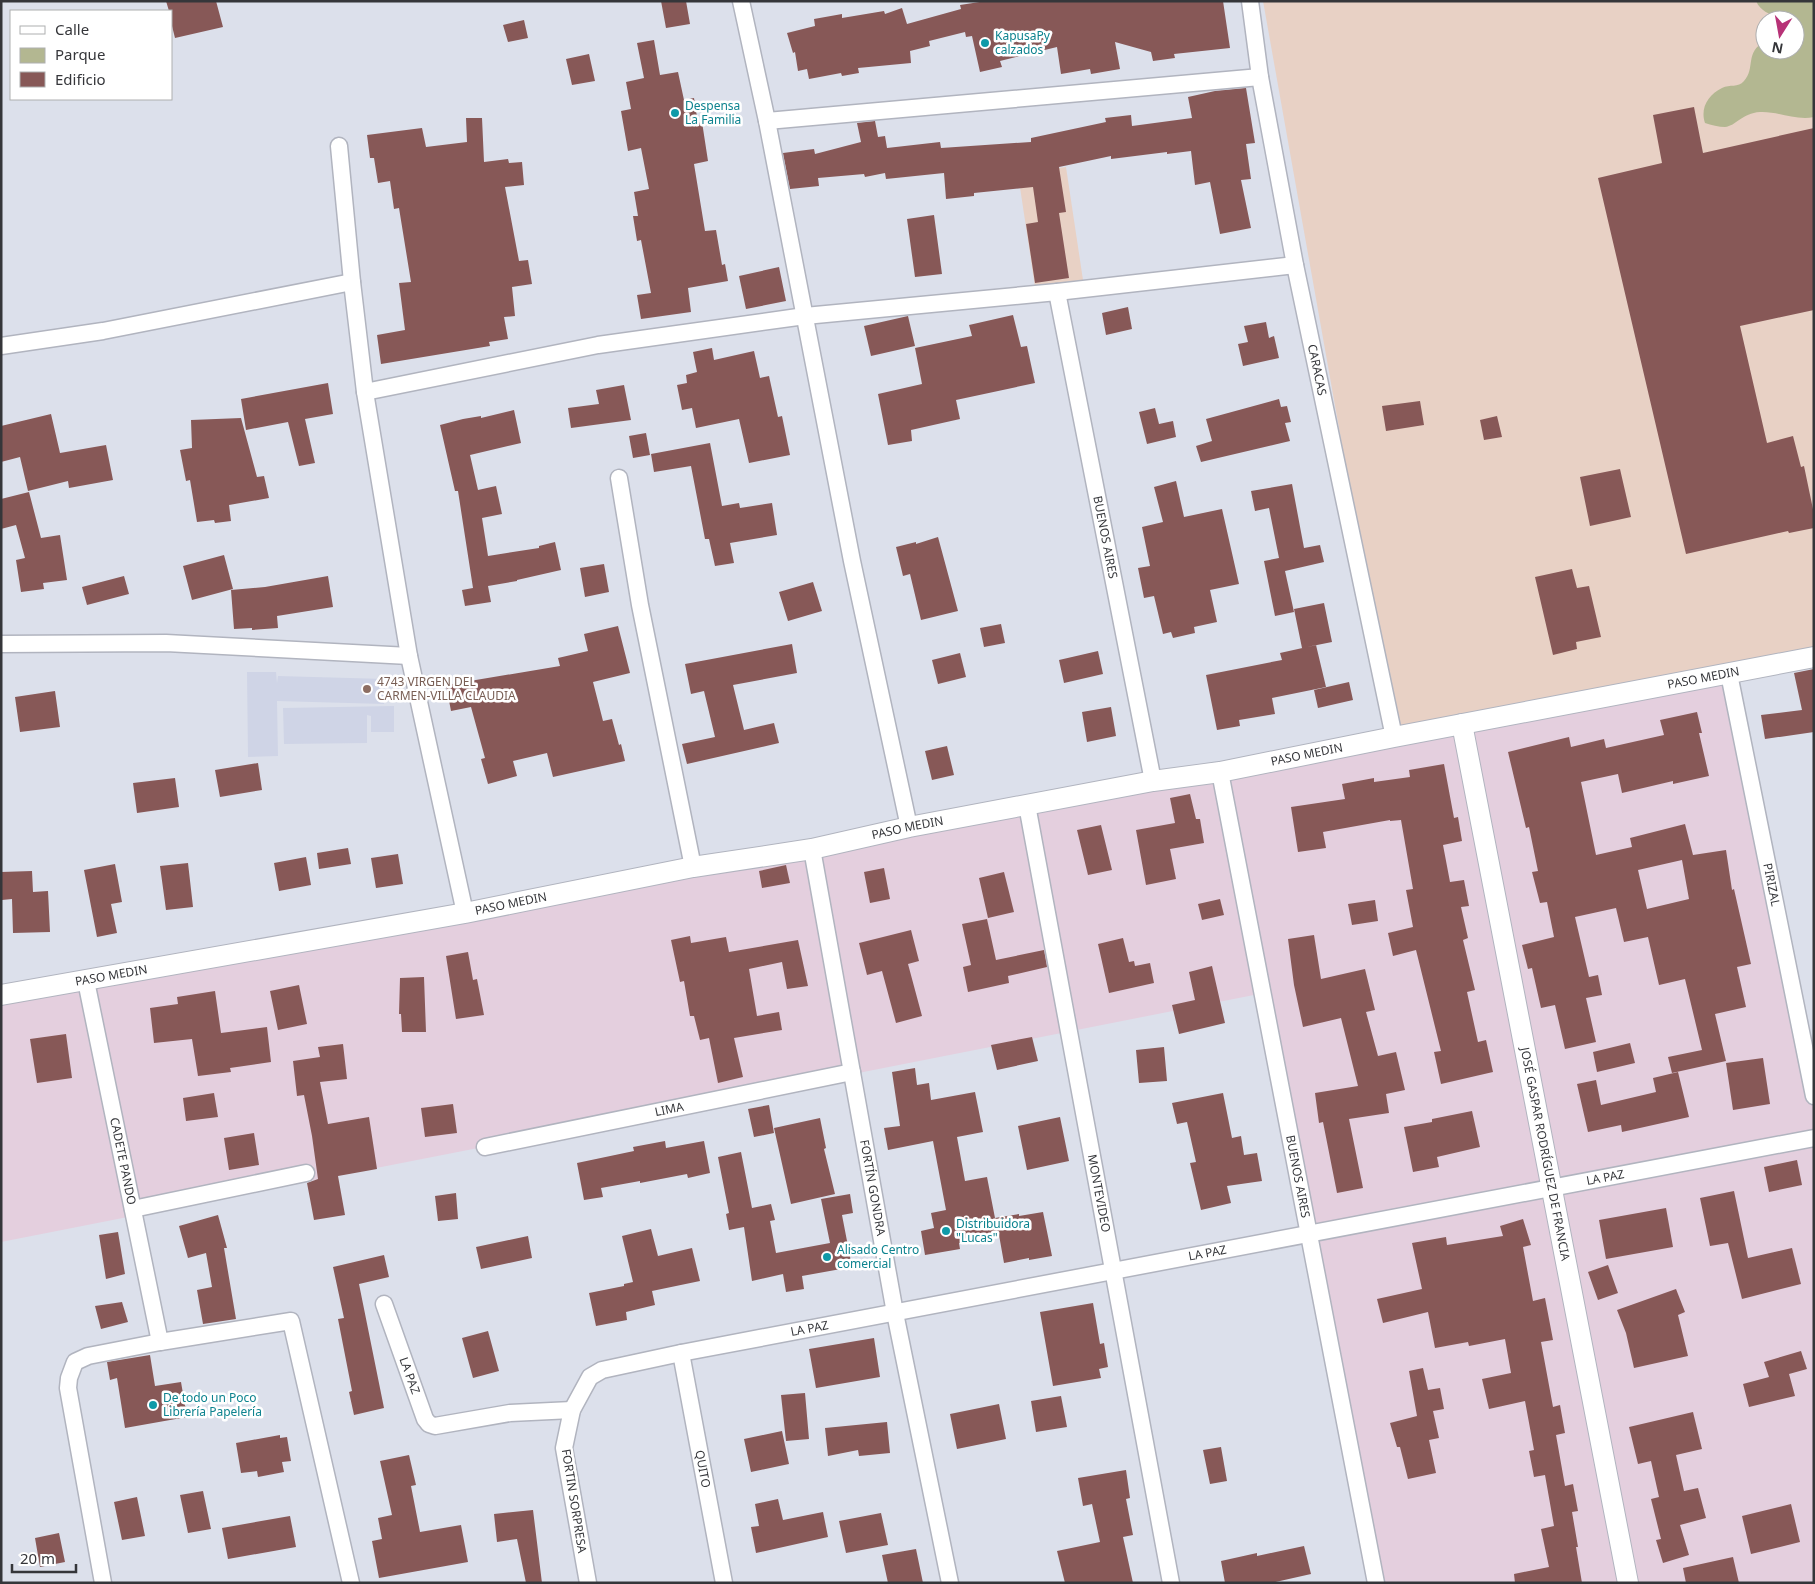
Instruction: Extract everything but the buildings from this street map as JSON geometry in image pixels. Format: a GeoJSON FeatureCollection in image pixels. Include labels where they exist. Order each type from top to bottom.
{"type":"FeatureCollection","features":[{"type":"Feature","properties":{"kind":"street"},"geometry":{"type":"LineString","coordinates":[[741,1],[767,121],[852,561],[909,827]]}},
{"type":"Feature","properties":{"kind":"street","name":"CARACAS"},"geometry":{"type":"LineString","coordinates":[[1250,1],[1260,77],[1295,265],[1394,737]]}},
{"type":"Feature","properties":{"kind":"street"},"geometry":{"type":"LineString","coordinates":[[767,121],[1260,77]]}},
{"type":"Feature","properties":{"kind":"street"},"geometry":{"type":"LineString","coordinates":[[339,146],[365,392],[410,656],[465,913]]}},
{"type":"Feature","properties":{"kind":"street"},"geometry":{"type":"LineString","coordinates":[[365,392],[598,345],[805,316],[1057,292],[1295,265]]}},
{"type":"Feature","properties":{"kind":"street"},"geometry":{"type":"LineString","coordinates":[[1,346],[103,331],[352,282]]}},
{"type":"Feature","properties":{"kind":"street","name":"BUENOS AIRES"},"geometry":{"type":"LineString","coordinates":[[1057,292],[1153,781]]}},
{"type":"Feature","properties":{"kind":"street"},"geometry":{"type":"LineString","coordinates":[[619,478],[640,605],[693,867]]}},
{"type":"Feature","properties":{"kind":"street"},"geometry":{"type":"LineString","coordinates":[[1,644],[166,643],[410,656]]}},
{"type":"Feature","properties":{"kind":"street","name":"PASO MEDIN"},"geometry":{"type":"LineString","coordinates":[[1,995],[465,913],[693,867],[812,849],[909,827],[1153,781],[1220,772],[1814,657]]}},
{"type":"Feature","properties":{"kind":"street","name":"PIRIZAL"},"geometry":{"type":"LineString","coordinates":[[1729,674],[1814,1096]]}},
{"type":"Feature","properties":{"kind":"street","name":"JOSÉ GASPAR RODRÍGUEZ DE FRANCIA"},"geometry":{"type":"LineString","coordinates":[[1462,724],[1628,1583]]}},
{"type":"Feature","properties":{"kind":"street","name":"BUENOS AIRES"},"geometry":{"type":"LineString","coordinates":[[1220,772],[1376,1583]]}},
{"type":"Feature","properties":{"kind":"street","name":"MONTEVIDEO"},"geometry":{"type":"LineString","coordinates":[[1027,805],[1171,1583]]}},
{"type":"Feature","properties":{"kind":"street","name":"FORTÍN GONDRA"},"geometry":{"type":"LineString","coordinates":[[812,849],[895,1313],[950,1583]]}},
{"type":"Feature","properties":{"kind":"street","name":"CADETE PANDO"},"geometry":{"type":"LineString","coordinates":[[86,980],[160,1342]]}},
{"type":"Feature","properties":{"kind":"street","name":"LIMA"},"geometry":{"type":"LineString","coordinates":[[485,1147],[852,1072]]}},
{"type":"Feature","properties":{"kind":"street","name":"LA PAZ"},"geometry":{"type":"LineString","coordinates":[[602,1370],[681,1353],[1814,1138]]}},
{"type":"Feature","properties":{"kind":"street"},"geometry":{"type":"LineString","coordinates":[[132,1208],[306,1173]]}},
{"type":"Feature","properties":{"kind":"street","name":"LA PAZ"},"geometry":{"type":"LineString","coordinates":[[384,1304],[425,1419],[432,1426],[510,1413],[572,1410]]}},
{"type":"Feature","properties":{"kind":"street"},"geometry":{"type":"LineString","coordinates":[[102,1583],[68,1388],[73,1365],[77,1360],[88,1356],[160,1342],[291,1321],[350,1583]]}},
{"type":"Feature","properties":{"kind":"street","name":"QUITO"},"geometry":{"type":"LineString","coordinates":[[681,1353],[724,1583]]}},
{"type":"Feature","properties":{"kind":"street","name":"FORTIN SORPRESA"},"geometry":{"type":"LineString","coordinates":[[588,1583],[564,1448],[572,1410],[590,1378],[602,1370]]}},
{"type":"Feature","properties":{"kind":"shaded area"},"geometry":{"type":"Polygon","coordinates":[[[1263,1],[1814,1],[1814,658],[1394,737],[1263,1]]]}},
{"type":"Feature","properties":{"kind":"shaded area"},"geometry":{"type":"Polygon","coordinates":[[[1066,167],[1083,280],[1035,287],[1018,174],[1066,167]]]}},
{"type":"Feature","properties":{"kind":"shaded area"},"geometry":{"type":"Polygon","coordinates":[[[247,672],[276,672],[277,683],[278,676],[385,679],[384,704],[277,701],[278,756],[248,757],[247,672]]]}},
{"type":"Feature","properties":{"kind":"shaded area"},"geometry":{"type":"Polygon","coordinates":[[[1729,676],[1814,1093],[1814,1583],[1367,1583],[1259,994],[1,1242],[1,994],[1729,676]]]}},
{"type":"Feature","properties":{"kind":"shaded area"},"geometry":{"type":"Polygon","coordinates":[[[394,706],[394,732],[371,732],[371,716],[367,715],[367,743],[284,744],[283,708],[394,706]]]}},
{"type":"Feature","properties":{"kind":"green space"},"geometry":{"type":"Polygon","coordinates":[[[1756,1],[1814,1],[1814,117],[1800,118],[1760,112],[1748,115],[1725,127],[1705,123],[1704,107],[1706,102],[1722,88],[1744,81],[1755,50],[1755,60],[1805,60],[1805,10],[1763,10],[1756,1]]]}},
{"type":"Feature","properties":{"kind":"place","name":"KapusaPy calzados"},"geometry":{"type":"Point","coordinates":[985,43]}},
{"type":"Feature","properties":{"kind":"place","name":"Despensa La Familia"},"geometry":{"type":"Point","coordinates":[675,113]}},
{"type":"Feature","properties":{"kind":"place","name":"4743 VIRGEN DEL CARMEN-VILLA CLAUDIA"},"geometry":{"type":"Point","coordinates":[367,689]}},
{"type":"Feature","properties":{"kind":"place","name":"Distribuidora \"Lucas\""},"geometry":{"type":"Point","coordinates":[946,1231]}},
{"type":"Feature","properties":{"kind":"place","name":"Alisado Centro comercial"},"geometry":{"type":"Point","coordinates":[827,1257]}},
{"type":"Feature","properties":{"kind":"place","name":"De todo un Poco Librería Papelería"},"geometry":{"type":"Point","coordinates":[153,1405]}}]}
